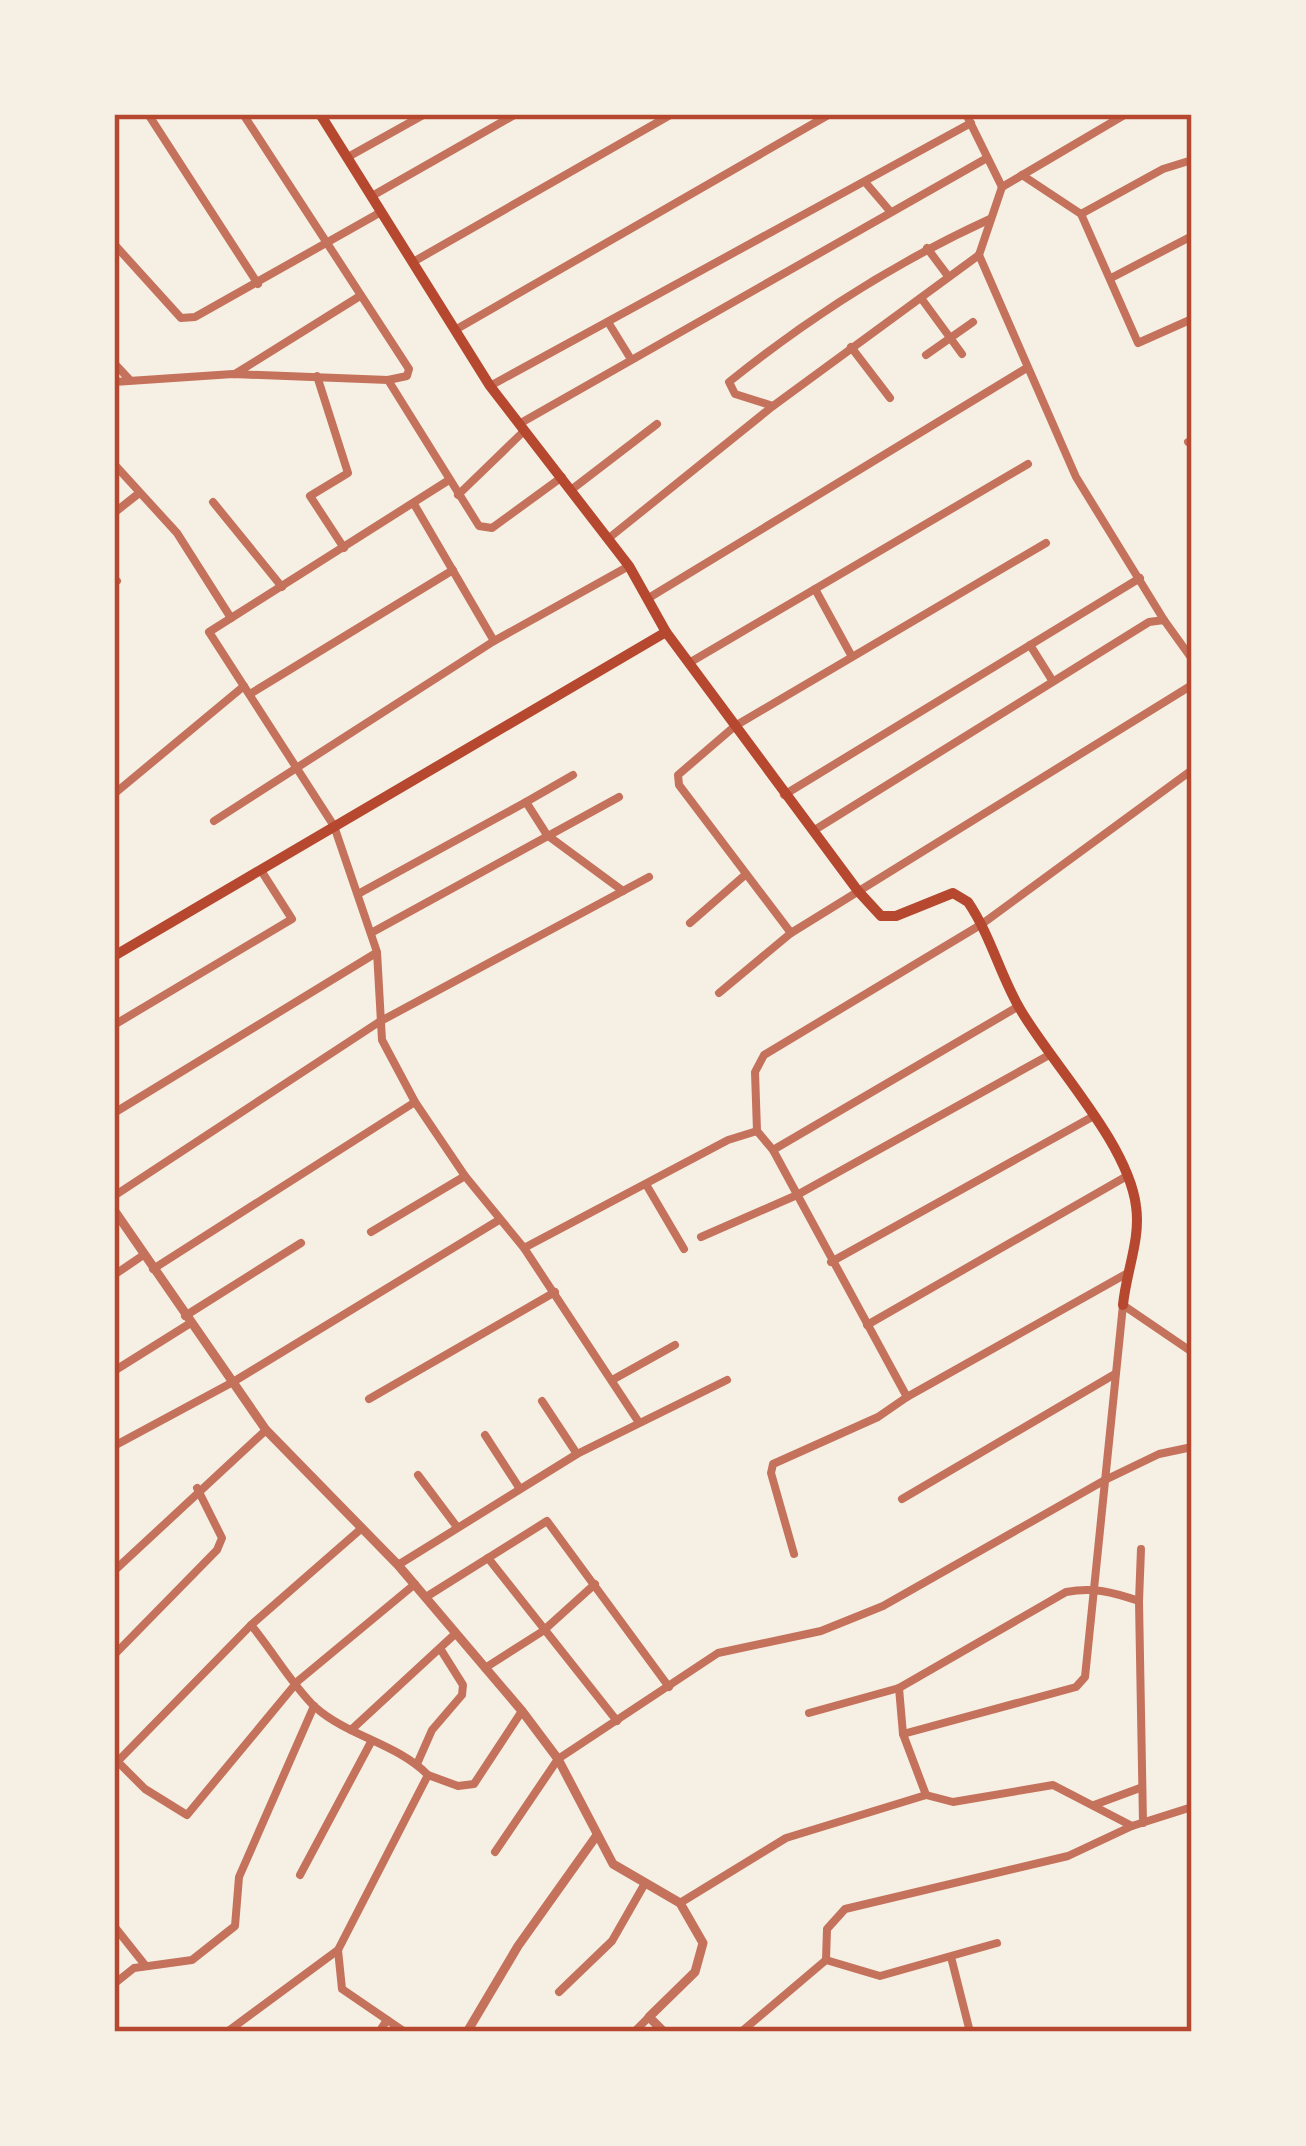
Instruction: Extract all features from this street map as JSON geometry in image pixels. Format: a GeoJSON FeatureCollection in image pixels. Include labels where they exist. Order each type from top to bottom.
{"type":"FeatureCollection","features":[{"type":"Feature","properties":{"kind":"main road"},"geometry":{"type":"LineString","coordinates":[[320,114],[490,386],[628,566],[666,632],[858,890],[881,916],[896,916],[953,893],[968,902],[1018,1006],[1127,1176],[1136,1204],[1137,1234],[1123,1305]]}},
{"type":"Feature","properties":{"kind":"main road"},"geometry":{"type":"LineString","coordinates":[[114,956],[666,632]]}},
{"type":"Feature","properties":{"kind":"street"},"geometry":{"type":"LineString","coordinates":[[148,114],[258,284]]}},
{"type":"Feature","properties":{"kind":"street"},"geometry":{"type":"LineString","coordinates":[[114,382],[233,374],[401,380],[409,369],[243,114]]}},
{"type":"Feature","properties":{"kind":"street"},"geometry":{"type":"LineString","coordinates":[[348,158],[425,114]]}},
{"type":"Feature","properties":{"kind":"street"},"geometry":{"type":"LineString","coordinates":[[372,196],[516,114]]}},
{"type":"Feature","properties":{"kind":"street"},"geometry":{"type":"LineString","coordinates":[[412,262],[672,114]]}},
{"type":"Feature","properties":{"kind":"street"},"geometry":{"type":"LineString","coordinates":[[455,330],[830,114]]}},
{"type":"Feature","properties":{"kind":"street"},"geometry":{"type":"LineString","coordinates":[[608,539],[773,406],[979,255],[1002,187],[1126,114]]}},
{"type":"Feature","properties":{"kind":"street"},"geometry":{"type":"LineString","coordinates":[[490,386],[866,182],[968,118],[1002,187]]}},
{"type":"Feature","properties":{"kind":"street"},"geometry":{"type":"LineString","coordinates":[[458,495],[520,428],[629,356],[987,158]]}},
{"type":"Feature","properties":{"kind":"street"},"geometry":{"type":"LineString","coordinates":[[1081,214],[1162,169],[1192,160]]}},
{"type":"Feature","properties":{"kind":"street"},"geometry":{"type":"LineString","coordinates":[[1022,175],[1081,214],[1092,246],[1113,277],[1138,343],[1192,319]]}},
{"type":"Feature","properties":{"kind":"street"},"geometry":{"type":"LineString","coordinates":[[866,182],[889,210]]}},
{"type":"Feature","properties":{"kind":"street"},"geometry":{"type":"LineString","coordinates":[[114,244],[181,318],[195,316],[258,284],[381,212]]}},
{"type":"Feature","properties":{"kind":"street"},"geometry":{"type":"LineString","coordinates":[[773,406],[735,394],[729,382],[817,311],[927,248],[991,219]]}},
{"type":"Feature","properties":{"kind":"street"},"geometry":{"type":"LineString","coordinates":[[1113,277],[1192,236]]}},
{"type":"Feature","properties":{"kind":"street"},"geometry":{"type":"LineString","coordinates":[[927,248],[948,276]]}},
{"type":"Feature","properties":{"kind":"street"},"geometry":{"type":"LineString","coordinates":[[979,255],[1025,370],[1076,477],[1192,659]]}},
{"type":"Feature","properties":{"kind":"street"},"geometry":{"type":"LineString","coordinates":[[233,374],[360,296]]}},
{"type":"Feature","properties":{"kind":"street"},"geometry":{"type":"LineString","coordinates":[[921,298],[962,354]]}},
{"type":"Feature","properties":{"kind":"street"},"geometry":{"type":"LineString","coordinates":[[608,322],[629,356]]}},
{"type":"Feature","properties":{"kind":"street"},"geometry":{"type":"LineString","coordinates":[[926,355],[973,322]]}},
{"type":"Feature","properties":{"kind":"street"},"geometry":{"type":"LineString","coordinates":[[851,347],[890,398]]}},
{"type":"Feature","properties":{"kind":"street"},"geometry":{"type":"LineString","coordinates":[[114,363],[130,380]]}},
{"type":"Feature","properties":{"kind":"street"},"geometry":{"type":"LineString","coordinates":[[646,599],[1025,370]]}},
{"type":"Feature","properties":{"kind":"street"},"geometry":{"type":"LineString","coordinates":[[317,376],[348,473],[310,496],[344,548]]}},
{"type":"Feature","properties":{"kind":"street"},"geometry":{"type":"LineString","coordinates":[[388,380],[479,526],[492,528],[562,478]]}},
{"type":"Feature","properties":{"kind":"street"},"geometry":{"type":"LineString","coordinates":[[571,490],[657,424]]}},
{"type":"Feature","properties":{"kind":"street"},"geometry":{"type":"LineString","coordinates":[[114,464],[177,533],[231,618]]}},
{"type":"Feature","properties":{"kind":"street"},"geometry":{"type":"LineString","coordinates":[[689,663],[1028,464]]}},
{"type":"Feature","properties":{"kind":"street"},"geometry":{"type":"LineString","coordinates":[[449,480],[209,632],[334,826],[377,952],[379,1022],[415,1102],[465,1176],[555,1292],[638,1420]]}},
{"type":"Feature","properties":{"kind":"street"},"geometry":{"type":"LineString","coordinates":[[114,513],[138,494]]}},
{"type":"Feature","properties":{"kind":"street"},"geometry":{"type":"LineString","coordinates":[[213,502],[282,586]]}},
{"type":"Feature","properties":{"kind":"street"},"geometry":{"type":"LineString","coordinates":[[414,504],[494,641]]}},
{"type":"Feature","properties":{"kind":"street"},"geometry":{"type":"LineString","coordinates":[[791,933],[679,785],[678,775],[735,726],[1046,544]]}},
{"type":"Feature","properties":{"kind":"street"},"geometry":{"type":"LineString","coordinates":[[214,820],[494,641],[628,566]]}},
{"type":"Feature","properties":{"kind":"street"},"geometry":{"type":"LineString","coordinates":[[114,794],[247,690],[453,570]]}},
{"type":"Feature","properties":{"kind":"street"},"geometry":{"type":"LineString","coordinates":[[784,795],[1139,578]]}},
{"type":"Feature","properties":{"kind":"street"},"geometry":{"type":"LineString","coordinates":[[815,589],[851,655]]}},
{"type":"Feature","properties":{"kind":"street"},"geometry":{"type":"LineString","coordinates":[[812,831],[1138,627],[1164,620]]}},
{"type":"Feature","properties":{"kind":"street"},"geometry":{"type":"LineString","coordinates":[[1030,645],[1052,680]]}},
{"type":"Feature","properties":{"kind":"street"},"geometry":{"type":"LineString","coordinates":[[719,993],[791,933],[1192,685]]}},
{"type":"Feature","properties":{"kind":"street"},"geometry":{"type":"LineString","coordinates":[[907,1397],[773,1150],[757,1131],[755,1072],[764,1055],[982,924],[1192,770]]}},
{"type":"Feature","properties":{"kind":"street"},"geometry":{"type":"LineString","coordinates":[[358,893],[573,775]]}},
{"type":"Feature","properties":{"kind":"street"},"geometry":{"type":"LineString","coordinates":[[371,933],[619,796]]}},
{"type":"Feature","properties":{"kind":"street"},"geometry":{"type":"LineString","coordinates":[[526,802],[547,835],[623,891]]}},
{"type":"Feature","properties":{"kind":"street"},"geometry":{"type":"LineString","coordinates":[[114,1025],[292,919],[262,872]]}},
{"type":"Feature","properties":{"kind":"street"},"geometry":{"type":"LineString","coordinates":[[689,923],[745,875]]}},
{"type":"Feature","properties":{"kind":"street"},"geometry":{"type":"LineString","coordinates":[[114,1196],[379,1022],[649,877]]}},
{"type":"Feature","properties":{"kind":"street"},"geometry":{"type":"LineString","coordinates":[[114,1113],[377,952]]}},
{"type":"Feature","properties":{"kind":"street"},"geometry":{"type":"LineString","coordinates":[[773,1150],[1018,1006]]}},
{"type":"Feature","properties":{"kind":"street"},"geometry":{"type":"LineString","coordinates":[[701,1237],[796,1196],[1052,1053]]}},
{"type":"Feature","properties":{"kind":"street"},"geometry":{"type":"LineString","coordinates":[[152,1270],[415,1102]]}},
{"type":"Feature","properties":{"kind":"street"},"geometry":{"type":"LineString","coordinates":[[831,1262],[1092,1117]]}},
{"type":"Feature","properties":{"kind":"street"},"geometry":{"type":"LineString","coordinates":[[524,1248],[728,1140],[757,1131]]}},
{"type":"Feature","properties":{"kind":"street"},"geometry":{"type":"LineString","coordinates":[[371,1232],[465,1176]]}},
{"type":"Feature","properties":{"kind":"street"},"geometry":{"type":"LineString","coordinates":[[867,1325],[1127,1176]]}},
{"type":"Feature","properties":{"kind":"street"},"geometry":{"type":"LineString","coordinates":[[647,1186],[684,1249]]}},
{"type":"Feature","properties":{"kind":"street"},"geometry":{"type":"LineString","coordinates":[[114,1210],[266,1430],[398,1565],[522,1711],[558,1759],[613,1864],[680,1903],[703,1942],[695,1972],[634,2032]]}},
{"type":"Feature","properties":{"kind":"street"},"geometry":{"type":"LineString","coordinates":[[114,1446],[233,1382],[499,1220]]}},
{"type":"Feature","properties":{"kind":"street"},"geometry":{"type":"LineString","coordinates":[[114,1371],[301,1243]]}},
{"type":"Feature","properties":{"kind":"street"},"geometry":{"type":"LineString","coordinates":[[114,1275],[142,1256]]}},
{"type":"Feature","properties":{"kind":"street"},"geometry":{"type":"LineString","coordinates":[[794,1554],[771,1473],[773,1464],[878,1417],[1126,1274]]}},
{"type":"Feature","properties":{"kind":"street"},"geometry":{"type":"LineString","coordinates":[[369,1399],[555,1292]]}},
{"type":"Feature","properties":{"kind":"street"},"geometry":{"type":"LineString","coordinates":[[903,1734],[1076,1687],[1085,1677],[1123,1305],[1192,1352]]}},
{"type":"Feature","properties":{"kind":"street"},"geometry":{"type":"LineString","coordinates":[[614,1379],[675,1346]]}},
{"type":"Feature","properties":{"kind":"street"},"geometry":{"type":"LineString","coordinates":[[902,1499],[1116,1374]]}},
{"type":"Feature","properties":{"kind":"street"},"geometry":{"type":"LineString","coordinates":[[398,1565],[577,1454],[727,1380]]}},
{"type":"Feature","properties":{"kind":"street"},"geometry":{"type":"LineString","coordinates":[[542,1402],[577,1454]]}},
{"type":"Feature","properties":{"kind":"street"},"geometry":{"type":"LineString","coordinates":[[114,1571],[197,1488],[266,1430]]}},
{"type":"Feature","properties":{"kind":"street"},"geometry":{"type":"LineString","coordinates":[[485,1435],[520,1489]]}},
{"type":"Feature","properties":{"kind":"street"},"geometry":{"type":"LineString","coordinates":[[495,1852],[558,1759],[718,1653],[821,1631],[883,1606],[1105,1480],[1159,1454],[1192,1447]]}},
{"type":"Feature","properties":{"kind":"street"},"geometry":{"type":"LineString","coordinates":[[418,1475],[457,1527]]}},
{"type":"Feature","properties":{"kind":"street"},"geometry":{"type":"LineString","coordinates":[[114,1655],[217,1550],[222,1538],[197,1488]]}},
{"type":"Feature","properties":{"kind":"street"},"geometry":{"type":"LineString","coordinates":[[426,1598],[547,1521],[668,1687]]}},
{"type":"Feature","properties":{"kind":"street"},"geometry":{"type":"LineString","coordinates":[[362,1528],[251,1625],[116,1760],[145,1789],[187,1815],[298,1682],[415,1584]]}},
{"type":"Feature","properties":{"kind":"street"},"geometry":{"type":"LineString","coordinates":[[1138,1824],[1141,1549]]}},
{"type":"Feature","properties":{"kind":"street"},"geometry":{"type":"LineString","coordinates":[[488,1558],[617,1721]]}},
{"type":"Feature","properties":{"kind":"street"},"geometry":{"type":"LineString","coordinates":[[485,1668],[543,1631],[596,1584]]}},
{"type":"Feature","properties":{"kind":"street"},"geometry":{"type":"LineString","coordinates":[[809,1713],[899,1688],[1066,1592],[1094,1587],[1139,1601]]}},
{"type":"Feature","properties":{"kind":"street"},"geometry":{"type":"LineString","coordinates":[[251,1625],[314,1706],[428,1774],[458,1786],[474,1784],[522,1711]]}},
{"type":"Feature","properties":{"kind":"street"},"geometry":{"type":"LineString","coordinates":[[352,1730],[455,1634]]}},
{"type":"Feature","properties":{"kind":"street"},"geometry":{"type":"LineString","coordinates":[[417,1764],[432,1730],[462,1695],[463,1685],[441,1650]]}},
{"type":"Feature","properties":{"kind":"street"},"geometry":{"type":"LineString","coordinates":[[899,1688],[903,1734],[926,1795]]}},
{"type":"Feature","properties":{"kind":"street"},"geometry":{"type":"LineString","coordinates":[[114,1984],[145,1965],[192,1960],[235,1926],[238,1877],[314,1706]]}},
{"type":"Feature","properties":{"kind":"street"},"geometry":{"type":"LineString","coordinates":[[300,1875],[371,1742]]}},
{"type":"Feature","properties":{"kind":"street"},"geometry":{"type":"LineString","coordinates":[[227,2032],[338,1950],[428,1774]]}},
{"type":"Feature","properties":{"kind":"street"},"geometry":{"type":"LineString","coordinates":[[680,1903],[786,1838],[926,1795],[953,1802],[1053,1785],[1138,1824]]}},
{"type":"Feature","properties":{"kind":"street"},"geometry":{"type":"LineString","coordinates":[[1093,1805],[1140,1787]]}},
{"type":"Feature","properties":{"kind":"street"},"geometry":{"type":"LineString","coordinates":[[741,2032],[826,1960],[826,1929],[845,1909],[1068,1856],[1138,1824],[1192,1808]]}},
{"type":"Feature","properties":{"kind":"street"},"geometry":{"type":"LineString","coordinates":[[467,2032],[518,1946],[597,1835]]}},
{"type":"Feature","properties":{"kind":"street"},"geometry":{"type":"LineString","coordinates":[[560,1992],[612,1940],[644,1885]]}},
{"type":"Feature","properties":{"kind":"street"},"geometry":{"type":"LineString","coordinates":[[114,1926],[145,1965]]}},
{"type":"Feature","properties":{"kind":"street"},"geometry":{"type":"LineString","coordinates":[[826,1960],[880,1976],[997,1943]]}},
{"type":"Feature","properties":{"kind":"street"},"geometry":{"type":"LineString","coordinates":[[338,1950],[343,1988],[405,2032]]}},
{"type":"Feature","properties":{"kind":"street"},"geometry":{"type":"LineString","coordinates":[[951,1957],[970,2032]]}},
{"type":"Feature","properties":{"kind":"street"},"geometry":{"type":"LineString","coordinates":[[649,2017],[664,2032]]}},
{"type":"Feature","properties":{"kind":"street"},"geometry":{"type":"LineString","coordinates":[[379,2032],[387,2020]]}}]}
